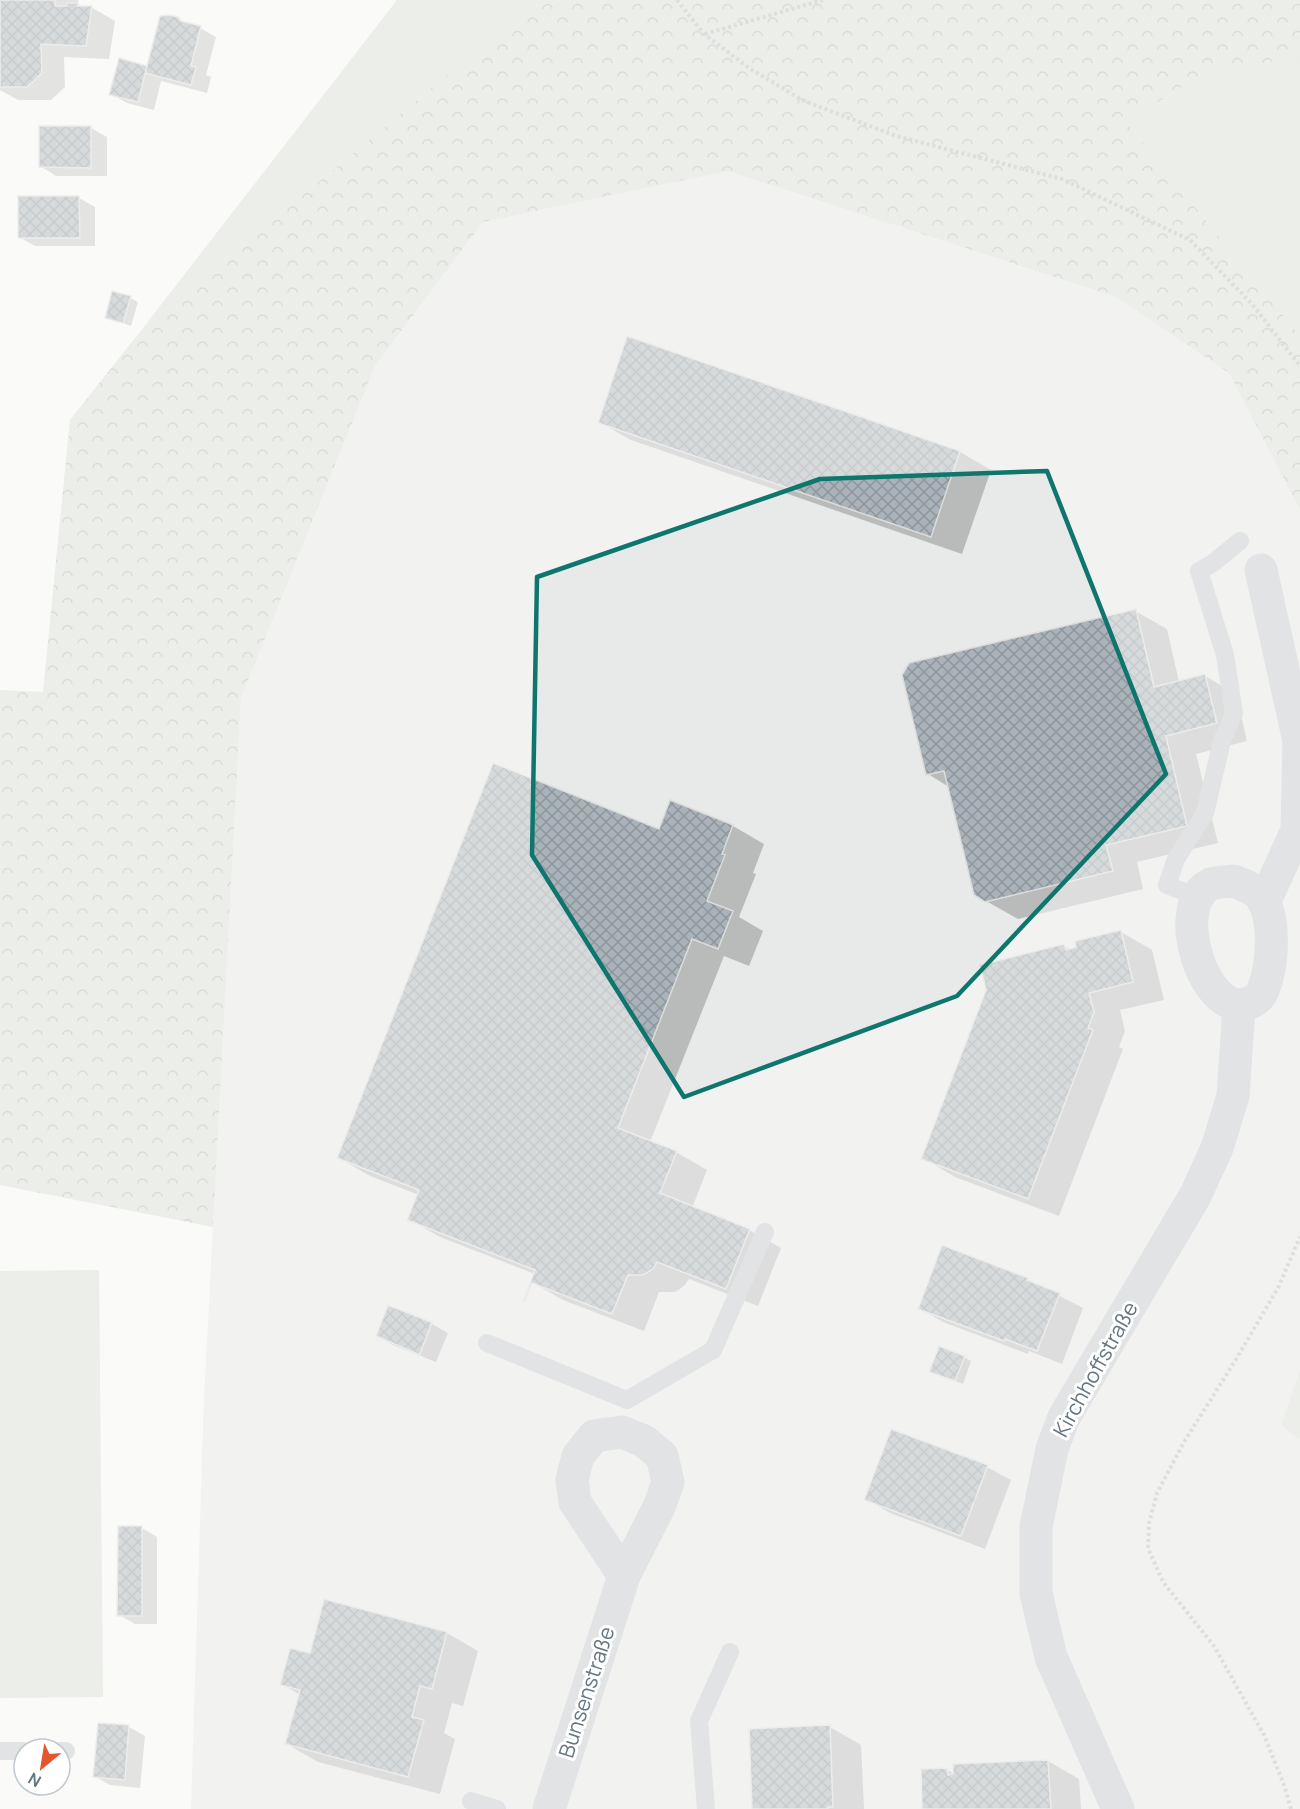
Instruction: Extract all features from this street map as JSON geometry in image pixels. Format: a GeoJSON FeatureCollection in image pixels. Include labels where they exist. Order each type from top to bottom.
{"type":"FeatureCollection","features":[{"type":"Feature","properties":{"kind":"street"},"geometry":{"type":"LineString","coordinates":[[1261,570],[1299,741],[1297,830],[1264,903]]}},
{"type":"Feature","properties":{"kind":"street"},"geometry":{"type":"LineString","coordinates":[[1233,881],[1257,893],[1264,903],[1270,915],[1270,952],[1263,991],[1254,1002],[1235,1006],[1222,999],[1210,986],[1197,957],[1191,927],[1191,915],[1197,897],[1210,884],[1233,881]]}},
{"type":"Feature","properties":{"kind":"street","name":"Kirchhoffstraße"},"geometry":{"type":"LineString","coordinates":[[1118,1809],[1051,1657],[1036,1593],[1036,1527],[1052,1449],[1064,1417],[1196,1196],[1216,1148],[1233,1096],[1239,1006]]}},
{"type":"Feature","properties":{"kind":"street"},"geometry":{"type":"LineString","coordinates":[[622,1432],[594,1436],[578,1456],[572,1480],[575,1502],[624,1576]]}},
{"type":"Feature","properties":{"kind":"street","name":"Bunsenstraße"},"geometry":{"type":"LineString","coordinates":[[549,1809],[624,1576],[659,1508],[668,1482],[662,1456],[644,1441],[622,1432]]}},
{"type":"Feature","properties":{"kind":"lane"},"geometry":{"type":"LineString","coordinates":[[1197,897],[1167,885],[1176,859],[1205,813],[1222,741],[1234,713],[1225,655],[1199,571],[1213,563],[1240,541]]}},
{"type":"Feature","properties":{"kind":"lane"},"geometry":{"type":"LineString","coordinates":[[627,1400],[713,1350],[765,1232]]}},
{"type":"Feature","properties":{"kind":"lane"},"geometry":{"type":"LineString","coordinates":[[487,1343],[627,1400]]}},
{"type":"Feature","properties":{"kind":"lane"},"geometry":{"type":"LineString","coordinates":[[622,1432],[627,1400]]}},
{"type":"Feature","properties":{"kind":"lane"},"geometry":{"type":"LineString","coordinates":[[706,1809],[699,1721],[730,1652]]}},
{"type":"Feature","properties":{"kind":"lane"},"geometry":{"type":"LineString","coordinates":[[471,1801],[497,1809]]}},
{"type":"Feature","properties":{"kind":"path"},"geometry":{"type":"LineString","coordinates":[[678,0],[704,34],[750,68],[802,100],[896,136],[1062,179],[1190,240],[1252,304],[1300,366]]}},
{"type":"Feature","properties":{"kind":"path"},"geometry":{"type":"LineString","coordinates":[[704,34],[822,0]]}},
{"type":"Feature","properties":{"kind":"path"},"geometry":{"type":"LineString","coordinates":[[1291,1809],[1264,1735],[1214,1646],[1163,1582],[1148,1548],[1149,1523],[1157,1493],[1184,1442],[1278,1288],[1300,1237]]}},
{"type":"Feature","properties":{"kind":"highlighted area"},"geometry":{"type":"Polygon","coordinates":[[[1047,471],[1166,774],[957,996],[684,1097],[532,855],[537,577],[820,479],[1047,471]]]}},
{"type":"Feature","properties":{"kind":"shaded area"},"geometry":{"type":"Polygon","coordinates":[[[728,171],[1116,297],[1229,373],[1300,510],[1300,1370],[1281,1425],[1300,1440],[1300,1809],[191,1809],[204,1398],[241,698],[375,366],[483,222],[728,171]]]}},
{"type":"Feature","properties":{"kind":"green space"},"geometry":{"type":"Polygon","coordinates":[[[397,0],[568,0],[529,7],[143,328],[397,0]]]}},
{"type":"Feature","properties":{"kind":"green space"},"geometry":{"type":"Polygon","coordinates":[[[568,0],[1300,0],[1300,58],[1208,71],[1126,122],[1300,336],[1300,510],[1229,373],[1116,297],[728,171],[483,222],[375,366],[241,698],[213,1227],[0,1185],[0,690],[43,692],[70,420],[143,328],[529,7],[568,0]]]}},
{"type":"Feature","properties":{"kind":"green space"},"geometry":{"type":"Polygon","coordinates":[[[1300,58],[1300,336],[1126,122],[1208,71],[1300,58]]]}},
{"type":"Feature","properties":{"kind":"green space"},"geometry":{"type":"Polygon","coordinates":[[[99,1270],[103,1697],[0,1698],[0,1271],[99,1270]]]}},
{"type":"Feature","properties":{"kind":"green space"},"geometry":{"type":"Polygon","coordinates":[[[1300,1370],[1300,1440],[1281,1425],[1300,1370]]]}},
{"type":"Feature","properties":{"kind":"building"},"geometry":{"type":"Polygon","coordinates":[[[0,0],[55,0],[55,6],[78,3],[77,6],[92,6],[86,46],[41,44],[42,73],[27,87],[0,87],[0,0]]]}},
{"type":"Feature","properties":{"kind":"building"},"geometry":{"type":"Polygon","coordinates":[[[169,15],[201,26],[191,66],[196,67],[191,85],[145,73],[160,16],[169,15]]]}},
{"type":"Feature","properties":{"kind":"building"},"geometry":{"type":"Polygon","coordinates":[[[119,58],[147,66],[138,102],[109,95],[119,58]]]}},
{"type":"Feature","properties":{"kind":"building"},"geometry":{"type":"Polygon","coordinates":[[[39,126],[91,126],[91,168],[39,167],[39,126]]]}},
{"type":"Feature","properties":{"kind":"building"},"geometry":{"type":"Polygon","coordinates":[[[18,196],[79,196],[80,238],[18,238],[18,196]]]}},
{"type":"Feature","properties":{"kind":"building"},"geometry":{"type":"Polygon","coordinates":[[[112,291],[131,296],[123,323],[105,318],[112,291]]]}},
{"type":"Feature","properties":{"kind":"building"},"geometry":{"type":"Polygon","coordinates":[[[627,336],[960,451],[931,537],[598,423],[627,336]]]}},
{"type":"Feature","properties":{"kind":"building"},"geometry":{"type":"Polygon","coordinates":[[[1136,609],[1154,687],[1205,674],[1217,723],[1166,736],[1187,826],[1106,845],[1113,871],[985,902],[974,895],[944,771],[926,775],[902,675],[909,663],[1136,609]]]}},
{"type":"Feature","properties":{"kind":"building"},"geometry":{"type":"Polygon","coordinates":[[[493,763],[659,829],[670,800],[733,825],[722,854],[725,855],[707,901],[733,911],[718,949],[692,939],[618,1128],[677,1151],[660,1193],[750,1229],[726,1289],[657,1262],[653,1269],[643,1275],[628,1275],[612,1314],[532,1283],[523,1302],[535,1270],[407,1220],[419,1190],[337,1158],[493,763]]]}},
{"type":"Feature","properties":{"kind":"building"},"geometry":{"type":"Polygon","coordinates":[[[1121,930],[1133,982],[1089,993],[1094,1012],[1088,1028],[1093,1030],[1028,1199],[921,1159],[986,990],[980,965],[1064,944],[1066,950],[1076,947],[1075,941],[1121,930]]]}},
{"type":"Feature","properties":{"kind":"building"},"geometry":{"type":"Polygon","coordinates":[[[942,1245],[1028,1278],[1027,1280],[1060,1293],[1037,1351],[918,1309],[942,1245]]]}},
{"type":"Feature","properties":{"kind":"building"},"geometry":{"type":"Polygon","coordinates":[[[388,1305],[431,1322],[433,1320],[419,1356],[376,1336],[388,1305]]]}},
{"type":"Feature","properties":{"kind":"building"},"geometry":{"type":"Polygon","coordinates":[[[939,1346],[965,1356],[955,1381],[929,1372],[939,1346]]]}},
{"type":"Feature","properties":{"kind":"building"},"geometry":{"type":"Polygon","coordinates":[[[891,1429],[988,1465],[961,1536],[864,1500],[891,1429]]]}},
{"type":"Feature","properties":{"kind":"building"},"geometry":{"type":"Polygon","coordinates":[[[118,1526],[142,1526],[142,1616],[117,1616],[118,1526]]]}},
{"type":"Feature","properties":{"kind":"building"},"geometry":{"type":"Polygon","coordinates":[[[324,1599],[447,1632],[432,1689],[420,1686],[412,1717],[424,1720],[408,1777],[285,1744],[300,1690],[280,1685],[290,1648],[310,1653],[324,1599]]]}},
{"type":"Feature","properties":{"kind":"building"},"geometry":{"type":"Polygon","coordinates":[[[98,1723],[129,1725],[125,1780],[93,1777],[98,1723]]]}},
{"type":"Feature","properties":{"kind":"building"},"geometry":{"type":"Polygon","coordinates":[[[830,1725],[833,1807],[828,1807],[828,1809],[752,1809],[749,1729],[830,1725]]]}},
{"type":"Feature","properties":{"kind":"building"},"geometry":{"type":"Polygon","coordinates":[[[1048,1760],[1051,1809],[922,1809],[921,1769],[947,1768],[948,1775],[953,1774],[953,1764],[1048,1760]]]}}]}
